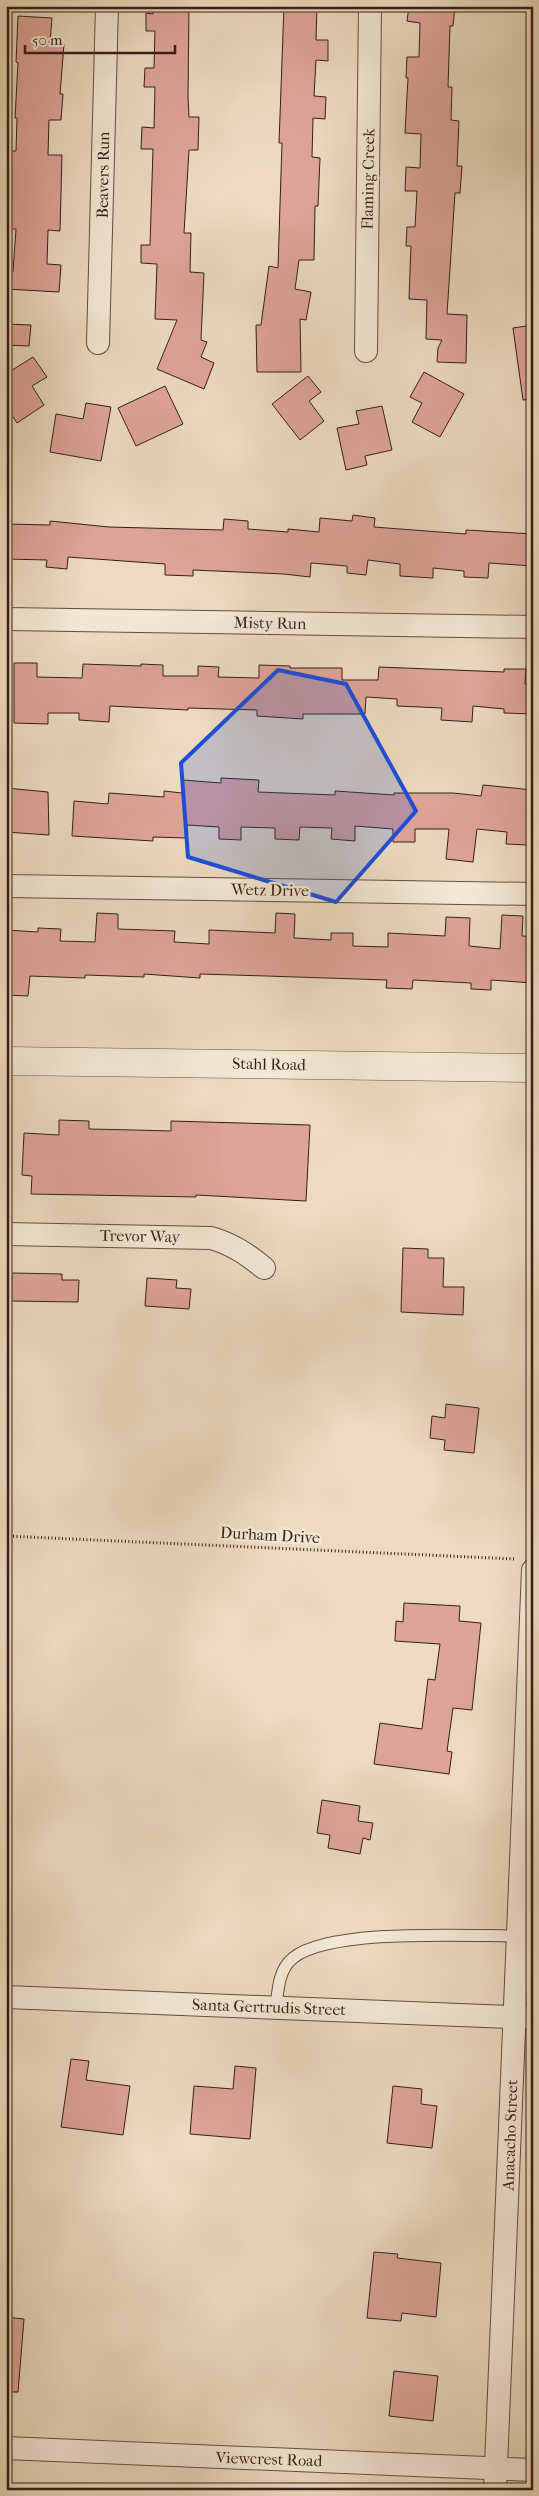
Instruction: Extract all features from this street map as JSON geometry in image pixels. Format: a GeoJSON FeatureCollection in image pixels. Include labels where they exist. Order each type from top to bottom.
{"type":"FeatureCollection","features":[{"type":"Feature","properties":{"kind":"street","name":"Beavers Run"},"geometry":{"type":"LineString","coordinates":[[98,343],[107,6]]}},
{"type":"Feature","properties":{"kind":"street","name":"Flaming Creek"},"geometry":{"type":"LineString","coordinates":[[366,351],[370,6]]}},
{"type":"Feature","properties":{"kind":"street","name":"Misty Run"},"geometry":{"type":"LineString","coordinates":[[6,619],[533,627]]}},
{"type":"Feature","properties":{"kind":"street","name":"Wetz Drive"},"geometry":{"type":"LineString","coordinates":[[6,886],[533,894]]}},
{"type":"Feature","properties":{"kind":"street","name":"Stahl Road"},"geometry":{"type":"LineString","coordinates":[[6,1061],[533,1068]]}},
{"type":"Feature","properties":{"kind":"street","name":"Trevor Way"},"geometry":{"type":"LineString","coordinates":[[6,1234],[211,1238],[246,1252],[264,1268]]}},
{"type":"Feature","properties":{"kind":"street","name":"Anacacho Street"},"geometry":{"type":"LineString","coordinates":[[496,2479],[524,2018],[518,1936],[528,1564]]}},
{"type":"Feature","properties":{"kind":"street","name":"Santa Gertrudis Street"},"geometry":{"type":"LineString","coordinates":[[6,1996],[524,2018]]}},
{"type":"Feature","properties":{"kind":"street","name":"Viewcrest Road"},"geometry":{"type":"LineString","coordinates":[[6,2448],[496,2479],[533,2470]]}},
{"type":"Feature","properties":{"kind":"lane"},"geometry":{"type":"LineString","coordinates":[[276,2008],[280,1977],[292,1959],[319,1945],[373,1937],[518,1936]]}},
{"type":"Feature","properties":{"kind":"path","name":"Durham Drive"},"geometry":{"type":"LineString","coordinates":[[6,1536],[528,1564]]}},
{"type":"Feature","properties":{"kind":"highlighted area"},"geometry":{"type":"Polygon","coordinates":[[[278,670],[346,684],[416,811],[336,902],[188,857],[181,763],[278,670]]]}},
{"type":"Feature","properties":{"kind":"building"},"geometry":{"type":"Polygon","coordinates":[[[153,6],[189,6],[189,117],[199,117],[198,150],[189,150],[184,233],[191,233],[190,272],[204,273],[201,340],[207,342],[201,357],[214,363],[204,389],[157,369],[177,320],[155,319],[157,264],[141,263],[141,245],[150,245],[153,149],[141,149],[142,127],[154,128],[155,87],[144,87],[145,68],[154,68],[155,31],[146,31],[146,13],[153,14],[153,6]]]}},
{"type":"Feature","properties":{"kind":"building"},"geometry":{"type":"Polygon","coordinates":[[[284,6],[317,6],[316,40],[328,40],[328,61],[316,60],[314,96],[326,97],[325,119],[313,118],[312,157],[320,158],[318,206],[315,206],[314,260],[299,260],[295,289],[311,292],[306,320],[300,319],[301,372],[257,372],[256,325],[261,325],[269,266],[278,268],[282,143],[279,143],[284,6]]]}},
{"type":"Feature","properties":{"kind":"building"},"geometry":{"type":"Polygon","coordinates":[[[409,6],[455,6],[453,26],[450,26],[448,87],[452,87],[451,120],[459,121],[457,166],[462,166],[460,193],[455,193],[447,314],[467,315],[466,363],[437,362],[438,348],[442,340],[426,339],[427,300],[409,299],[411,246],[406,246],[407,227],[415,227],[417,191],[405,191],[406,167],[420,168],[421,134],[405,133],[408,78],[406,78],[407,57],[419,57],[420,23],[407,21],[409,6]]]}},
{"type":"Feature","properties":{"kind":"building"},"geometry":{"type":"Polygon","coordinates":[[[18,16],[52,18],[50,43],[64,44],[60,94],[63,94],[61,120],[49,120],[48,155],[62,155],[60,231],[48,230],[47,264],[61,265],[59,292],[6,289],[6,271],[13,272],[16,229],[6,229],[6,204],[9,204],[10,151],[16,151],[18,16]]]}},
{"type":"Feature","properties":{"kind":"building"},"geometry":{"type":"Polygon","coordinates":[[[6,324],[31,325],[29,346],[6,345],[6,324]]]}},
{"type":"Feature","properties":{"kind":"building"},"geometry":{"type":"Polygon","coordinates":[[[533,325],[533,399],[523,400],[513,328],[533,325]]]}},
{"type":"Feature","properties":{"kind":"building"},"geometry":{"type":"Polygon","coordinates":[[[33,357],[47,377],[32,386],[44,405],[17,423],[6,406],[6,374],[33,357]]]}},
{"type":"Feature","properties":{"kind":"building"},"geometry":{"type":"Polygon","coordinates":[[[424,372],[464,394],[440,437],[412,422],[422,403],[410,397],[424,372]]]}},
{"type":"Feature","properties":{"kind":"building"},"geometry":{"type":"Polygon","coordinates":[[[308,376],[321,392],[309,401],[324,421],[300,440],[272,404],[308,376]]]}},
{"type":"Feature","properties":{"kind":"building"},"geometry":{"type":"Polygon","coordinates":[[[165,386],[183,424],[136,446],[118,408],[165,386]]]}},
{"type":"Feature","properties":{"kind":"building"},"geometry":{"type":"Polygon","coordinates":[[[86,403],[111,407],[101,461],[50,452],[56,414],[83,419],[86,403]]]}},
{"type":"Feature","properties":{"kind":"building"},"geometry":{"type":"Polygon","coordinates":[[[382,406],[392,450],[365,456],[367,465],[346,470],[337,428],[359,424],[356,411],[382,406]]]}},
{"type":"Feature","properties":{"kind":"building"},"geometry":{"type":"Polygon","coordinates":[[[353,515],[375,518],[374,527],[466,534],[466,530],[533,534],[533,566],[489,563],[488,578],[464,577],[464,571],[433,568],[433,578],[400,576],[400,564],[368,560],[366,575],[347,573],[347,566],[311,563],[310,577],[193,570],[193,576],[165,575],[165,564],[68,557],[67,569],[46,567],[47,560],[6,559],[6,524],[50,525],[50,521],[109,527],[223,530],[224,519],[248,521],[248,529],[288,532],[288,529],[319,532],[320,518],[352,521],[353,515]]]}},
{"type":"Feature","properties":{"kind":"building"},"geometry":{"type":"Polygon","coordinates":[[[14,663],[37,663],[37,677],[82,678],[83,664],[163,665],[163,676],[198,676],[198,666],[219,667],[218,677],[259,678],[259,665],[290,666],[290,668],[342,668],[342,680],[378,680],[379,667],[504,672],[504,669],[526,669],[525,684],[533,684],[533,714],[504,713],[504,709],[473,706],[472,722],[441,720],[442,708],[397,706],[397,699],[366,697],[365,714],[303,714],[303,719],[257,716],[257,710],[188,708],[188,710],[110,706],[109,722],[79,720],[79,713],[48,713],[48,724],[14,723],[14,663]]]}},
{"type":"Feature","properties":{"kind":"building"},"geometry":{"type":"Polygon","coordinates":[[[221,778],[259,780],[258,792],[335,795],[335,791],[394,795],[394,793],[453,793],[481,796],[483,785],[533,790],[533,832],[528,832],[528,845],[506,844],[507,832],[477,829],[473,862],[446,859],[449,829],[415,829],[415,842],[393,842],[393,829],[355,826],[355,841],[331,839],[332,828],[300,827],[299,840],[275,839],[275,828],[241,827],[241,840],[219,839],[219,827],[187,825],[186,838],[153,837],[153,841],[72,836],[74,801],[108,804],[109,793],[164,797],[164,791],[182,793],[183,780],[221,783],[221,778]]]}},
{"type":"Feature","properties":{"kind":"building"},"geometry":{"type":"Polygon","coordinates":[[[6,788],[48,792],[49,835],[6,832],[6,788]]]}},
{"type":"Feature","properties":{"kind":"building"},"geometry":{"type":"Polygon","coordinates":[[[97,913],[118,914],[118,929],[175,931],[174,942],[209,944],[209,930],[275,933],[276,913],[295,914],[294,938],[331,940],[331,933],[353,933],[353,946],[388,947],[388,933],[445,936],[446,917],[470,918],[469,946],[500,949],[502,915],[523,916],[522,936],[533,937],[533,983],[491,980],[491,990],[471,989],[471,983],[413,980],[412,989],[386,988],[387,980],[200,974],[200,978],[144,974],[144,977],[85,975],[85,978],[30,976],[28,996],[6,995],[6,930],[38,932],[38,928],[61,929],[60,941],[95,942],[97,913]]]}},
{"type":"Feature","properties":{"kind":"building"},"geometry":{"type":"Polygon","coordinates":[[[59,1120],[89,1121],[89,1129],[171,1131],[171,1121],[310,1125],[306,1201],[196,1195],[196,1197],[31,1194],[32,1176],[22,1175],[24,1133],[59,1135],[59,1120]]]}},
{"type":"Feature","properties":{"kind":"building"},"geometry":{"type":"Polygon","coordinates":[[[403,1248],[428,1249],[428,1258],[444,1258],[443,1287],[464,1287],[463,1315],[401,1312],[403,1248]]]}},
{"type":"Feature","properties":{"kind":"building"},"geometry":{"type":"Polygon","coordinates":[[[12,1273],[62,1274],[62,1280],[79,1280],[78,1302],[12,1301],[12,1273]]]}},
{"type":"Feature","properties":{"kind":"building"},"geometry":{"type":"Polygon","coordinates":[[[147,1278],[177,1280],[176,1288],[191,1289],[189,1309],[145,1306],[147,1278]]]}},
{"type":"Feature","properties":{"kind":"building"},"geometry":{"type":"Polygon","coordinates":[[[446,1404],[479,1408],[474,1453],[444,1450],[445,1440],[430,1438],[432,1416],[445,1418],[446,1404]]]}},
{"type":"Feature","properties":{"kind":"building"},"geometry":{"type":"Polygon","coordinates":[[[404,1603],[460,1606],[459,1621],[481,1623],[472,1710],[453,1708],[447,1751],[452,1752],[449,1774],[374,1764],[380,1723],[422,1729],[428,1679],[435,1680],[440,1644],[395,1641],[396,1621],[403,1622],[404,1603]]]}},
{"type":"Feature","properties":{"kind":"building"},"geometry":{"type":"Polygon","coordinates":[[[322,1800],[360,1806],[358,1821],[373,1823],[370,1840],[363,1838],[360,1854],[328,1848],[330,1835],[317,1833],[322,1800]]]}},
{"type":"Feature","properties":{"kind":"building"},"geometry":{"type":"Polygon","coordinates":[[[71,2059],[89,2061],[86,2080],[130,2086],[123,2135],[61,2127],[71,2059]]]}},
{"type":"Feature","properties":{"kind":"building"},"geometry":{"type":"Polygon","coordinates":[[[235,2066],[256,2068],[250,2139],[190,2134],[194,2086],[233,2089],[235,2066]]]}},
{"type":"Feature","properties":{"kind":"building"},"geometry":{"type":"Polygon","coordinates":[[[393,2086],[422,2089],[421,2104],[437,2106],[432,2148],[387,2143],[393,2086]]]}},
{"type":"Feature","properties":{"kind":"building"},"geometry":{"type":"Polygon","coordinates":[[[374,2252],[398,2254],[397,2258],[441,2263],[436,2317],[402,2313],[401,2321],[367,2318],[374,2252]]]}},
{"type":"Feature","properties":{"kind":"building"},"geometry":{"type":"Polygon","coordinates":[[[6,2317],[24,2319],[18,2392],[6,2392],[6,2317]]]}},
{"type":"Feature","properties":{"kind":"building"},"geometry":{"type":"Polygon","coordinates":[[[394,2371],[438,2376],[433,2421],[389,2416],[394,2371]]]}}]}
